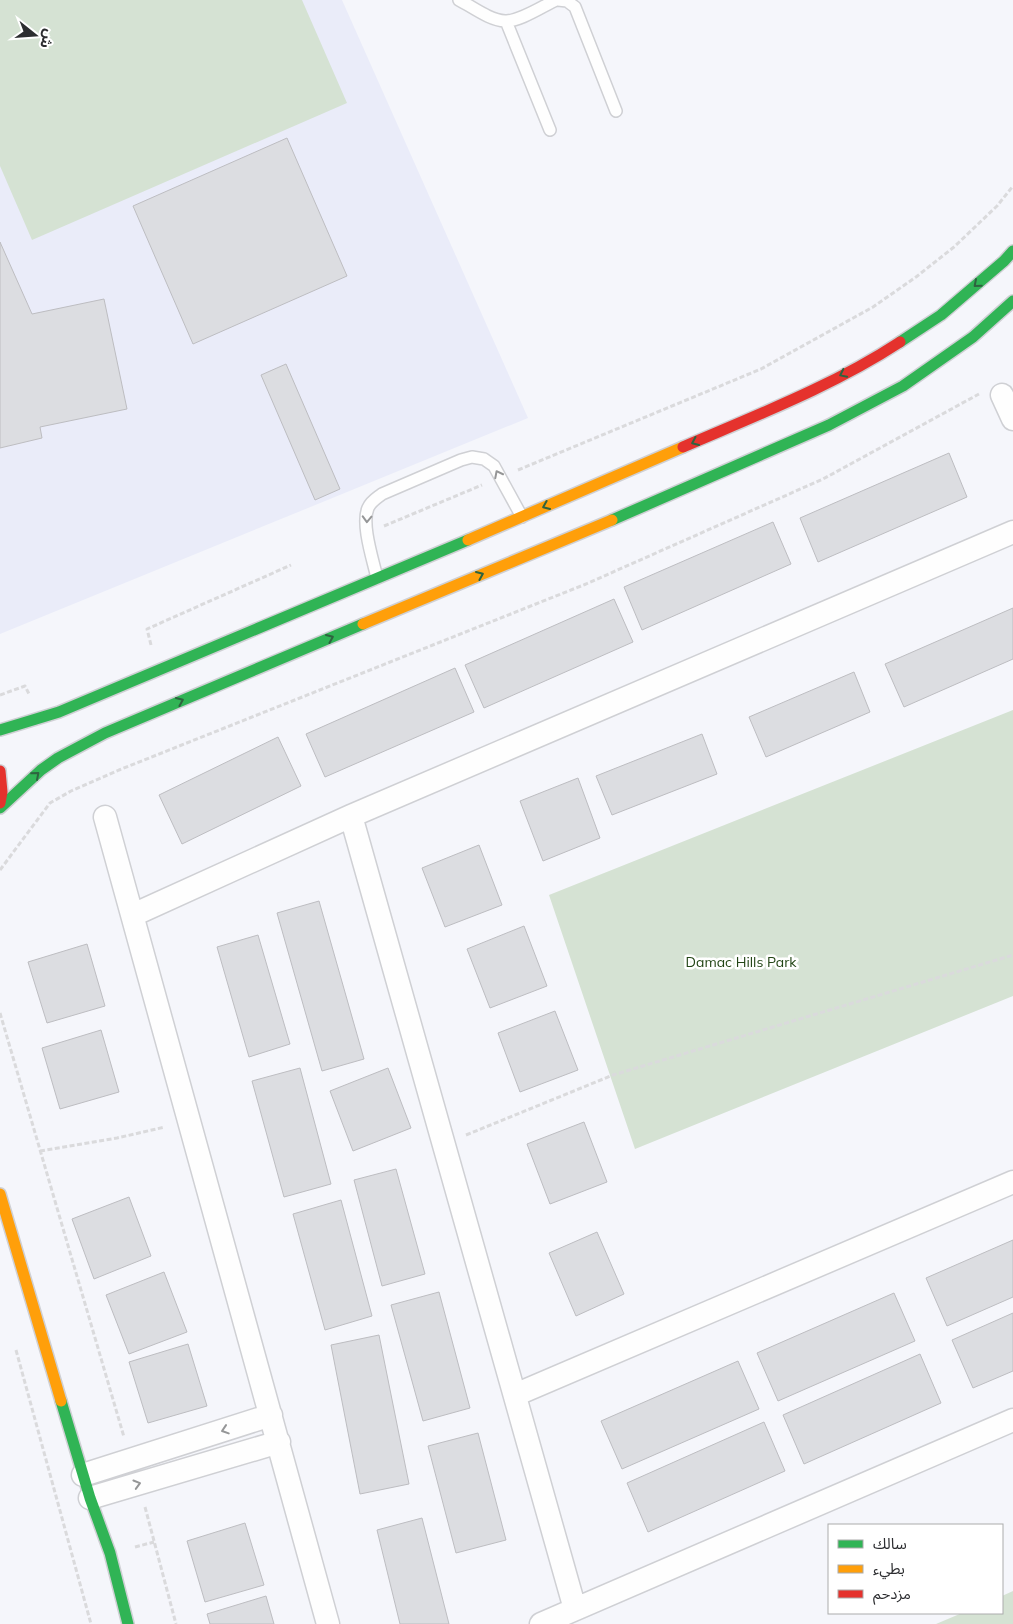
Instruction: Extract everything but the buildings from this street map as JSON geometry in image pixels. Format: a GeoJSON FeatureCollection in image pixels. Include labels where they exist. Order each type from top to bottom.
{"type":"FeatureCollection","features":[{"type":"Feature","properties":{"kind":"street"},"geometry":{"type":"LineString","coordinates":[[0,730],[59,712],[522,517],[798,397],[872,360],[941,315],[1013,251]]}},
{"type":"Feature","properties":{"kind":"street"},"geometry":{"type":"LineString","coordinates":[[0,808],[46,766],[105,733],[829,426],[903,386],[973,337],[1013,301]]}},
{"type":"Feature","properties":{"kind":"street"},"geometry":{"type":"LineString","coordinates":[[991,394],[1013,419]]}},
{"type":"Feature","properties":{"kind":"street"},"geometry":{"type":"LineString","coordinates":[[133,915],[351,816],[1013,532]]}},
{"type":"Feature","properties":{"kind":"street"},"geometry":{"type":"LineString","coordinates":[[0,771],[2,792],[0,803]]}},
{"type":"Feature","properties":{"kind":"street"},"geometry":{"type":"LineString","coordinates":[[351,816],[576,1609]]}},
{"type":"Feature","properties":{"kind":"street"},"geometry":{"type":"LineString","coordinates":[[105,817],[328,1624]]}},
{"type":"Feature","properties":{"kind":"street"},"geometry":{"type":"LineString","coordinates":[[515,1395],[1013,1182]]}},
{"type":"Feature","properties":{"kind":"street"},"geometry":{"type":"LineString","coordinates":[[0,1194],[90,1498],[110,1553],[128,1624]]}},
{"type":"Feature","properties":{"kind":"street"},"geometry":{"type":"LineString","coordinates":[[83,1475],[271,1415]]}},
{"type":"Feature","properties":{"kind":"street"},"geometry":{"type":"LineString","coordinates":[[541,1624],[1013,1420]]}},
{"type":"Feature","properties":{"kind":"street"},"geometry":{"type":"LineString","coordinates":[[90,1498],[279,1442]]}},
{"type":"Feature","properties":{"kind":"lane"},"geometry":{"type":"LineString","coordinates":[[459,0],[493,18],[506,21],[526,15],[557,0],[567,1],[575,7],[616,111]]}},
{"type":"Feature","properties":{"kind":"lane"},"geometry":{"type":"LineString","coordinates":[[506,21],[550,130]]}},
{"type":"Feature","properties":{"kind":"lane"},"geometry":{"type":"LineString","coordinates":[[377,578],[367,534],[366,518],[368,508],[382,494],[461,460],[472,457],[484,459],[494,466],[522,517]]}},
{"type":"Feature","properties":{"kind":"path"},"geometry":{"type":"LineString","coordinates":[[367,534],[761,369],[873,307],[916,277],[954,247],[997,206],[1013,186]]}},
{"type":"Feature","properties":{"kind":"path"},"geometry":{"type":"LineString","coordinates":[[0,870],[50,803],[71,791],[128,766],[586,584],[823,479],[991,394]]}},
{"type":"Feature","properties":{"kind":"path"},"geometry":{"type":"LineString","coordinates":[[154,653],[147,629],[291,565]]}},
{"type":"Feature","properties":{"kind":"path"},"geometry":{"type":"LineString","coordinates":[[0,695],[25,686],[31,700]]}},
{"type":"Feature","properties":{"kind":"path"},"geometry":{"type":"LineString","coordinates":[[444,1144],[612,1075],[1013,955]]}},
{"type":"Feature","properties":{"kind":"path"},"geometry":{"type":"LineString","coordinates":[[0,1013],[130,1460]]}},
{"type":"Feature","properties":{"kind":"path"},"geometry":{"type":"LineString","coordinates":[[40,1151],[117,1138],[165,1127],[163,1119]]}},
{"type":"Feature","properties":{"kind":"path"},"geometry":{"type":"LineString","coordinates":[[13,1342],[91,1624]]}},
{"type":"Feature","properties":{"kind":"path"},"geometry":{"type":"LineString","coordinates":[[139,1483],[176,1624]]}},
{"type":"Feature","properties":{"kind":"shaded area"},"geometry":{"type":"Polygon","coordinates":[[[0,0],[342,0],[528,418],[0,634],[0,0]]]}},
{"type":"Feature","properties":{"kind":"green space"},"geometry":{"type":"Polygon","coordinates":[[[0,0],[302,0],[347,103],[32,240],[0,166],[0,0]]]}},
{"type":"Feature","properties":{"kind":"green space","name":"Damac Hills Park"},"geometry":{"type":"Polygon","coordinates":[[[1013,710],[1013,996],[635,1149],[549,895],[1013,710]]]}},
{"type":"Feature","properties":{"kind":"green space"},"geometry":{"type":"Polygon","coordinates":[[[1013,1591],[1013,1624],[936,1624],[960,1614],[1003,1614],[1003,1596],[1013,1591]]]}},
{"type":"Feature","properties":{"kind":"traffic: fast"},"geometry":{"type":"LineString","coordinates":[[900,342],[941,315],[1013,251]]}},
{"type":"Feature","properties":{"kind":"traffic: fast"},"geometry":{"type":"LineString","coordinates":[[612,520],[829,425],[903,386],[973,337],[1013,301]]}},
{"type":"Feature","properties":{"kind":"traffic: fast"},"geometry":{"type":"LineString","coordinates":[[0,730],[59,712],[468,540]]}},
{"type":"Feature","properties":{"kind":"traffic: fast"},"geometry":{"type":"LineString","coordinates":[[0,808],[41,770],[58,758],[105,733],[363,624]]}},
{"type":"Feature","properties":{"kind":"traffic: fast"},"geometry":{"type":"LineString","coordinates":[[61,1401],[90,1498],[110,1553],[128,1624]]}},
{"type":"Feature","properties":{"kind":"traffic: slow"},"geometry":{"type":"LineString","coordinates":[[468,540],[683,447]]}},
{"type":"Feature","properties":{"kind":"traffic: slow"},"geometry":{"type":"LineString","coordinates":[[363,624],[612,520]]}},
{"type":"Feature","properties":{"kind":"traffic: slow"},"geometry":{"type":"LineString","coordinates":[[0,1194],[61,1401]]}},
{"type":"Feature","properties":{"kind":"traffic: jam"},"geometry":{"type":"LineString","coordinates":[[683,447],[821,386],[900,342]]}},
{"type":"Feature","properties":{"kind":"traffic: jam"},"geometry":{"type":"LineString","coordinates":[[0,771],[2,792],[0,803]]}}]}
